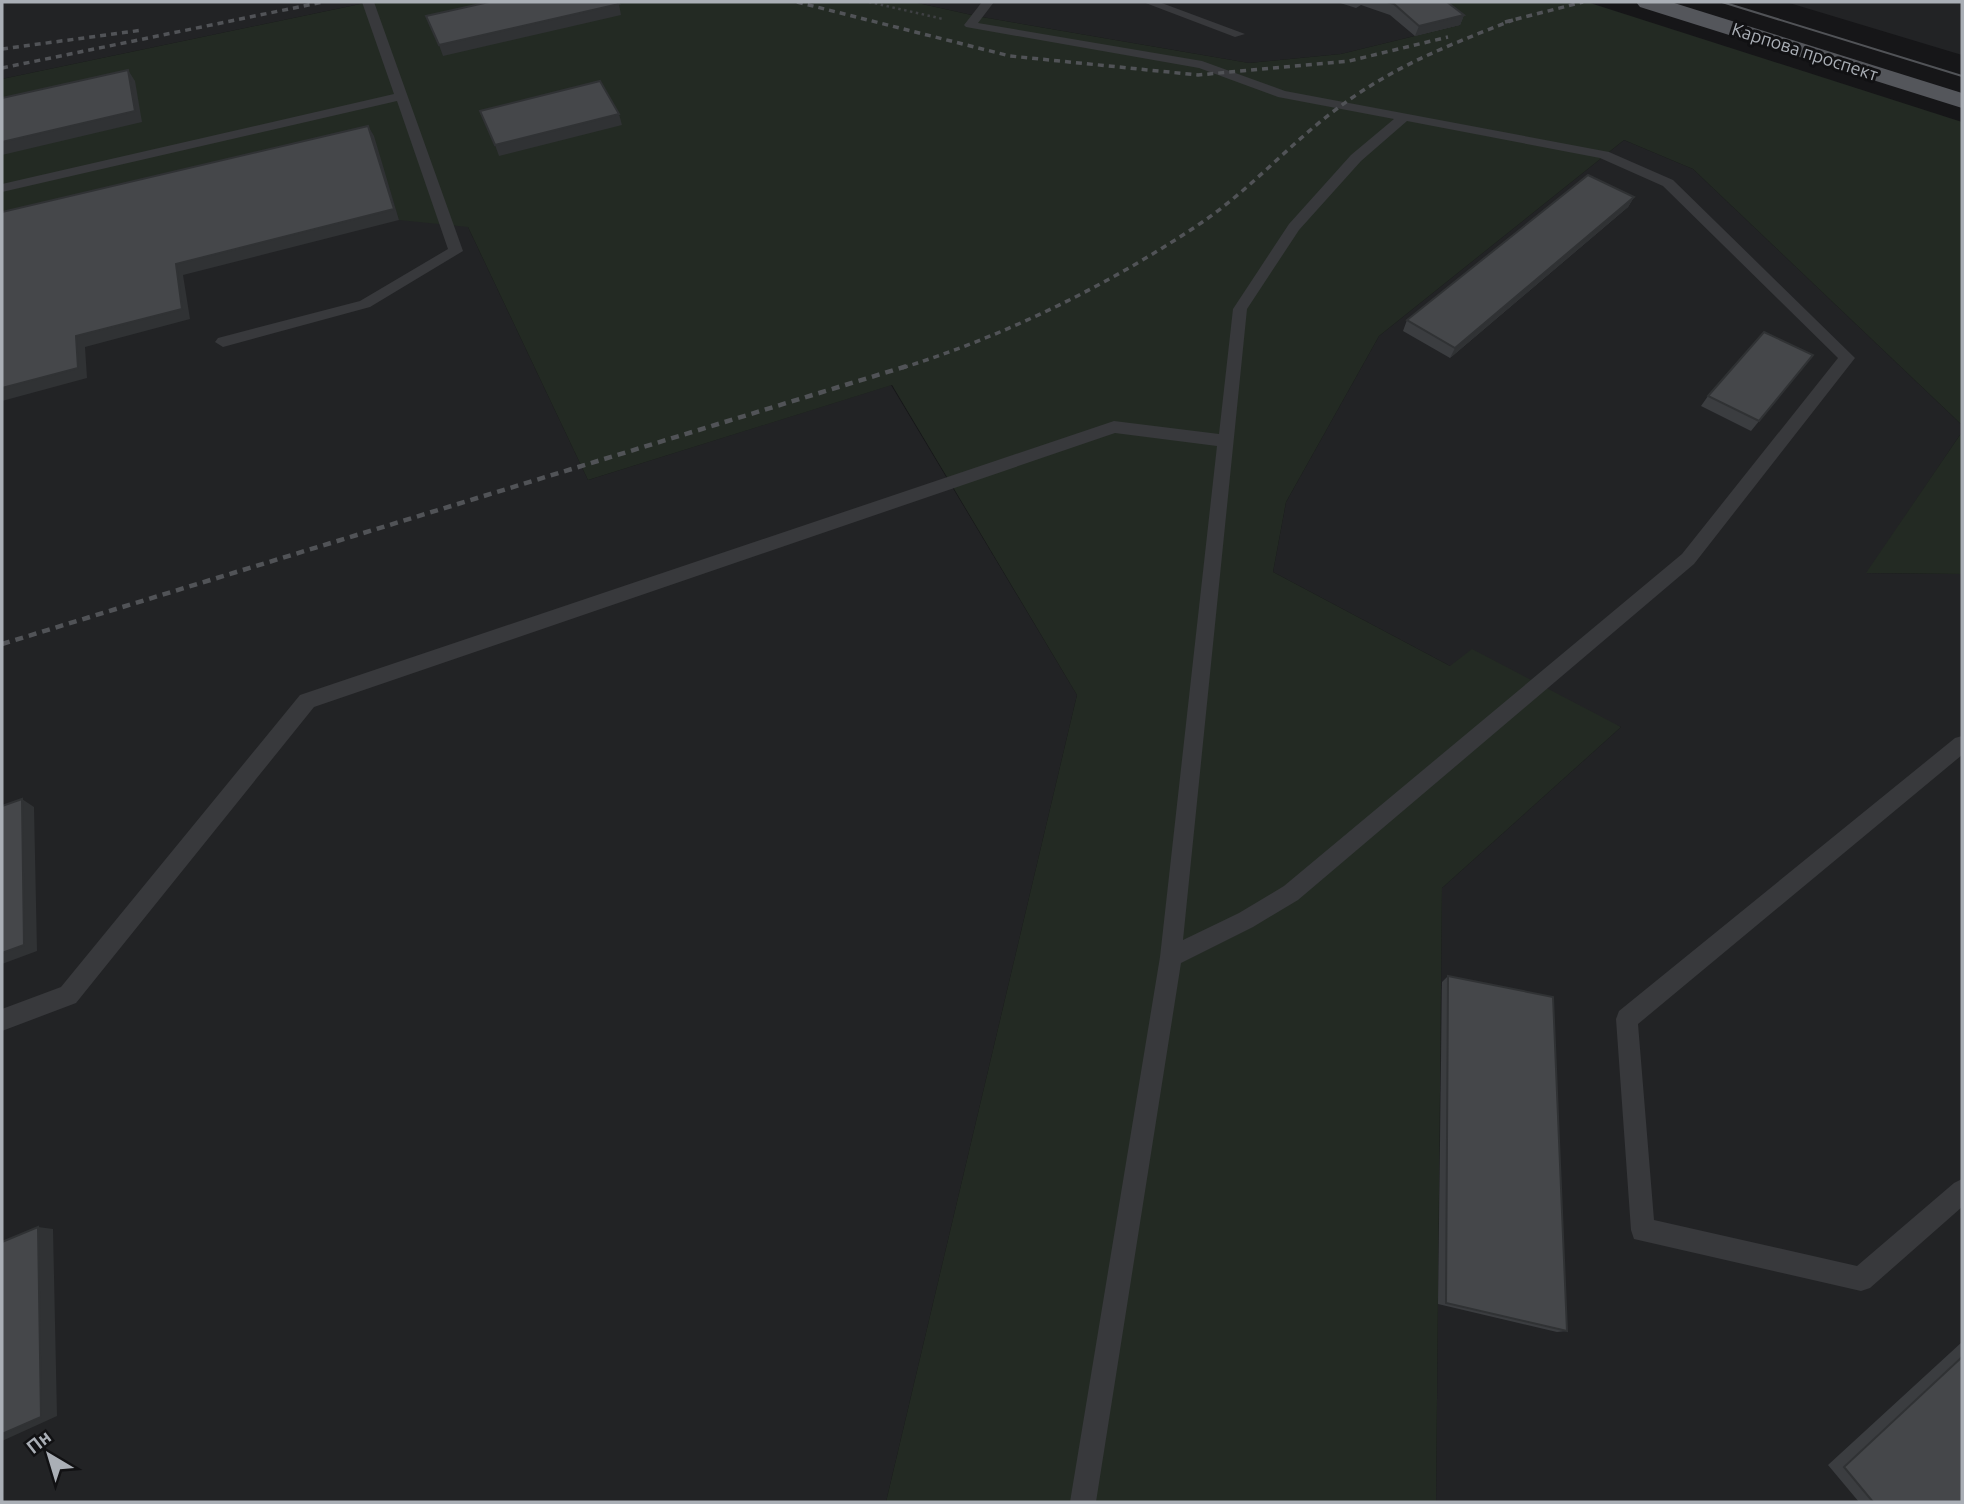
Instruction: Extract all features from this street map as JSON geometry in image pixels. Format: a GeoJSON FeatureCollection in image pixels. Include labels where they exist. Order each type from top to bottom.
{"type":"FeatureCollection","features":[{"type":"Feature","properties":{"kind":"main road","name":"Карпова проспект"},"geometry":{"type":"LineString","coordinates":[[1648,2],[1962,101]]}},
{"type":"Feature","properties":{"kind":"lane"},"geometry":{"type":"LineString","coordinates":[[223,342],[365,304],[456,251],[368,2]]}},
{"type":"Feature","properties":{"kind":"lane"},"geometry":{"type":"LineString","coordinates":[[988,2],[970,25],[1202,65],[1282,94],[1604,155],[1668,183],[1847,358],[1688,559],[1291,893],[1246,920],[1171,957]]}},
{"type":"Feature","properties":{"kind":"lane"},"geometry":{"type":"LineString","coordinates":[[1149,2],[1239,34]]}},
{"type":"Feature","properties":{"kind":"lane"},"geometry":{"type":"LineString","coordinates":[[2,188],[401,96]]}},
{"type":"Feature","properties":{"kind":"lane"},"geometry":{"type":"LineString","coordinates":[[1083,1502],[1171,957],[1240,309],[1294,227],[1356,158],[1405,117]]}},
{"type":"Feature","properties":{"kind":"lane"},"geometry":{"type":"LineString","coordinates":[[2,1020],[68,995],[307,701],[1114,426],[1226,441]]}},
{"type":"Feature","properties":{"kind":"lane"},"geometry":{"type":"LineString","coordinates":[[1962,744],[1627,1019],[1643,1230],[1861,1279],[1962,1191]]}},
{"type":"Feature","properties":{"kind":"path"},"geometry":{"type":"LineString","coordinates":[[869,2],[970,25]]}},
{"type":"Feature","properties":{"kind":"shaded area"},"geometry":{"type":"Polygon","coordinates":[[[2,2],[370,2],[2,79],[2,2]]]}},
{"type":"Feature","properties":{"kind":"shaded area"},"geometry":{"type":"Polygon","coordinates":[[[370,2],[913,2],[976,16],[1249,63],[1341,54],[1460,25],[1412,2],[1587,2],[1962,122],[1962,425],[1693,169],[1624,140],[1379,336],[1286,502],[1273,572],[1450,666],[1472,649],[1621,727],[1442,888],[1436,1502],[886,1502],[1077,695],[892,385],[588,480],[468,227],[399,220],[373,136],[2,224],[2,79],[370,2]]]}},
{"type":"Feature","properties":{"kind":"shaded area"},"geometry":{"type":"Polygon","coordinates":[[[913,2],[1412,2],[1460,25],[1341,54],[1249,63],[976,16],[913,2]]]}},
{"type":"Feature","properties":{"kind":"shaded area"},"geometry":{"type":"Polygon","coordinates":[[[1786,2],[1962,2],[1962,55],[1826,14],[1786,2]]]}},
{"type":"Feature","properties":{"kind":"shaded area"},"geometry":{"type":"Polygon","coordinates":[[[373,136],[468,227],[588,480],[891,385],[1077,695],[886,1502],[2,1502],[2,224],[373,136]]]}},
{"type":"Feature","properties":{"kind":"shaded area"},"geometry":{"type":"Polygon","coordinates":[[[1624,140],[1693,169],[1962,425],[1962,432],[1867,573],[1962,574],[1962,1502],[1436,1502],[1442,888],[1621,727],[1450,666],[1273,572],[1286,502],[1379,336],[1624,140]]]}},
{"type":"Feature","properties":{"kind":"shaded area"},"geometry":{"type":"Polygon","coordinates":[[[1962,432],[1962,574],[1866,573],[1962,432]]]}},
{"type":"Feature","properties":{"kind":"building"},"geometry":{"type":"Polygon","coordinates":[[[489,2],[619,4],[439,45],[426,16],[489,2]]]}},
{"type":"Feature","properties":{"kind":"building"},"geometry":{"type":"Polygon","coordinates":[[[1387,2],[1447,2],[1464,15],[1419,26],[1394,4],[1387,2]]]}},
{"type":"Feature","properties":{"kind":"building"},"geometry":{"type":"Polygon","coordinates":[[[128,70],[135,111],[2,142],[2,98],[128,70]]]}},
{"type":"Feature","properties":{"kind":"building"},"geometry":{"type":"Polygon","coordinates":[[[600,81],[619,114],[495,145],[480,111],[600,81]]]}},
{"type":"Feature","properties":{"kind":"building"},"geometry":{"type":"Polygon","coordinates":[[[368,126],[394,209],[176,264],[182,309],[76,336],[78,368],[2,388],[2,212],[368,126]]]}},
{"type":"Feature","properties":{"kind":"building"},"geometry":{"type":"Polygon","coordinates":[[[1588,175],[1634,197],[1455,348],[1407,320],[1588,175]]]}},
{"type":"Feature","properties":{"kind":"building"},"geometry":{"type":"Polygon","coordinates":[[[1764,332],[1813,355],[1759,421],[1708,396],[1764,332]]]}},
{"type":"Feature","properties":{"kind":"building"},"geometry":{"type":"Polygon","coordinates":[[[22,799],[24,945],[2,953],[2,806],[22,799]]]}},
{"type":"Feature","properties":{"kind":"building"},"geometry":{"type":"Polygon","coordinates":[[[1448,976],[1553,997],[1567,1331],[1446,1303],[1448,976]]]}},
{"type":"Feature","properties":{"kind":"building"},"geometry":{"type":"Polygon","coordinates":[[[38,1227],[41,1417],[2,1434],[2,1242],[38,1227]]]}},
{"type":"Feature","properties":{"kind":"building"},"geometry":{"type":"Polygon","coordinates":[[[1962,1357],[1962,1502],[1873,1502],[1844,1467],[1962,1357]]]}},
{"type":"Feature","properties":{"kind":"tram line"},"geometry":{"type":"LineString","coordinates":[[1722,2],[1962,76]]}},
{"type":"Feature","properties":{"kind":"railway"},"geometry":{"type":"LineString","coordinates":[[2,68],[323,2]]}},
{"type":"Feature","properties":{"kind":"railway"},"geometry":{"type":"LineString","coordinates":[[797,2],[1010,56],[1198,75],[1349,61],[1448,37]]}},
{"type":"Feature","properties":{"kind":"railway"},"geometry":{"type":"LineString","coordinates":[[1505,22],[1583,2]]}},
{"type":"Feature","properties":{"kind":"railway"},"geometry":{"type":"LineString","coordinates":[[902,368],[1018,324],[1130,267],[1218,211],[1314,127],[1352,98],[1396,71],[1440,49],[1513,20]]}},
{"type":"Feature","properties":{"kind":"railway"},"geometry":{"type":"LineString","coordinates":[[2,49],[143,30]]}},
{"type":"Feature","properties":{"kind":"railway"},"geometry":{"type":"LineString","coordinates":[[2,644],[907,366]]}}]}
